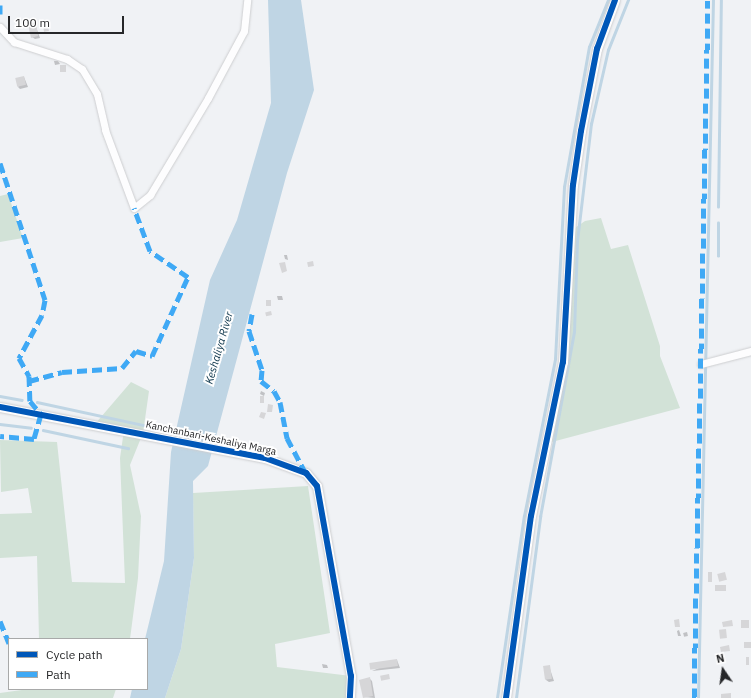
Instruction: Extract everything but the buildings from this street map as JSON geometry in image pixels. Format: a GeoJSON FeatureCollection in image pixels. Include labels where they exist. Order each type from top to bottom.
{"type":"FeatureCollection","features":[{"type":"Feature","properties":{"kind":"street"},"geometry":{"type":"LineString","coordinates":[[0,26],[14,42],[67,59],[82,69],[97,94],[105,130],[134,208],[150,195],[208,98],[244,31],[247,0]]}},
{"type":"Feature","properties":{"kind":"street"},"geometry":{"type":"LineString","coordinates":[[506,698],[531,516],[563,362],[573,185],[581,131],[598,49],[615,0]]}},
{"type":"Feature","properties":{"kind":"street"},"geometry":{"type":"LineString","coordinates":[[701,364],[712,363],[751,352]]}},
{"type":"Feature","properties":{"kind":"street","name":"Kanchanbari-Keshaliya Marga"},"geometry":{"type":"LineString","coordinates":[[0,407],[124,429],[265,458],[306,473],[317,486],[351,676],[350,698]]}},
{"type":"Feature","properties":{"kind":"green space"},"geometry":{"type":"Polygon","coordinates":[[[8,194],[23,238],[0,242],[0,196],[8,194]]]}},
{"type":"Feature","properties":{"kind":"green space"},"geometry":{"type":"Polygon","coordinates":[[[601,218],[611,249],[628,245],[660,346],[660,356],[680,408],[548,443],[563,362],[572,230],[585,221],[601,218]]]}},
{"type":"Feature","properties":{"kind":"green space"},"geometry":{"type":"Polygon","coordinates":[[[131,382],[149,391],[143,433],[130,465],[141,516],[138,578],[130,638],[39,638],[37,556],[0,558],[0,514],[32,513],[28,488],[1,492],[0,440],[57,442],[72,582],[125,583],[120,458],[124,430],[95,424],[131,382]]]}},
{"type":"Feature","properties":{"kind":"green space"},"geometry":{"type":"Polygon","coordinates":[[[308,486],[330,633],[275,644],[277,667],[351,676],[350,698],[165,698],[181,649],[194,558],[193,493],[308,486]]]}},
{"type":"Feature","properties":{"kind":"green space"},"geometry":{"type":"Polygon","coordinates":[[[22,690],[116,690],[113,698],[0,698],[0,693],[22,690]]]}},
{"type":"Feature","properties":{"kind":"water","name":"Keshaliya River"},"geometry":{"type":"Polygon","coordinates":[[[268,0],[301,0],[314,90],[287,173],[208,466],[193,481],[194,558],[181,649],[165,698],[130,698],[132,690],[148,690],[148,638],[145,638],[164,561],[171,452],[210,280],[237,220],[271,103],[268,0]]]}},
{"type":"Feature","properties":{"kind":"waterway"},"geometry":{"type":"LineString","coordinates":[[497,698],[524,516],[555,359],[564,187],[589,47],[608,0]]}},
{"type":"Feature","properties":{"kind":"waterway"},"geometry":{"type":"LineString","coordinates":[[516,698],[540,517],[574,332],[577,241],[591,124],[608,50],[628,0]]}},
{"type":"Feature","properties":{"kind":"waterway"},"geometry":{"type":"LineString","coordinates":[[698,698],[713,0]]}},
{"type":"Feature","properties":{"kind":"waterway"},"geometry":{"type":"LineString","coordinates":[[718,207],[721,0]]}},
{"type":"Feature","properties":{"kind":"waterway"},"geometry":{"type":"LineString","coordinates":[[718,223],[718,256]]}},
{"type":"Feature","properties":{"kind":"waterway"},"geometry":{"type":"LineString","coordinates":[[0,396],[22,400]]}},
{"type":"Feature","properties":{"kind":"waterway"},"geometry":{"type":"LineString","coordinates":[[37,402],[176,432]]}},
{"type":"Feature","properties":{"kind":"waterway"},"geometry":{"type":"LineString","coordinates":[[0,424],[31,428]]}},
{"type":"Feature","properties":{"kind":"waterway"},"geometry":{"type":"LineString","coordinates":[[43,430],[128,448]]}},
{"type":"Feature","properties":{"kind":"marked path"},"geometry":{"type":"LineString","coordinates":[[694,698],[708,0]]}},
{"type":"Feature","properties":{"kind":"marked path"},"geometry":{"type":"LineString","coordinates":[[0,5],[0,14]]}},
{"type":"Feature","properties":{"kind":"marked path"},"geometry":{"type":"LineString","coordinates":[[0,163],[45,300],[42,315],[19,358],[29,376],[30,401],[41,414],[34,439],[0,436]]}},
{"type":"Feature","properties":{"kind":"marked path"},"geometry":{"type":"LineString","coordinates":[[29,381],[62,372],[122,368],[136,351],[152,356],[188,277],[150,251],[134,208]]}},
{"type":"Feature","properties":{"kind":"marked path"},"geometry":{"type":"LineString","coordinates":[[252,314],[249,331],[262,370],[261,381],[274,391],[280,402],[287,438],[306,473]]}},
{"type":"Feature","properties":{"kind":"marked path"},"geometry":{"type":"LineString","coordinates":[[0,621],[8,641]]}},
{"type":"Feature","properties":{"kind":"cycle path"},"geometry":{"type":"LineString","coordinates":[[506,698],[531,516],[563,362],[573,185],[581,131],[597,49],[615,0]]}},
{"type":"Feature","properties":{"kind":"cycle path"},"geometry":{"type":"LineString","coordinates":[[0,407],[265,458],[306,473],[317,486],[351,676],[350,698]]}}]}
